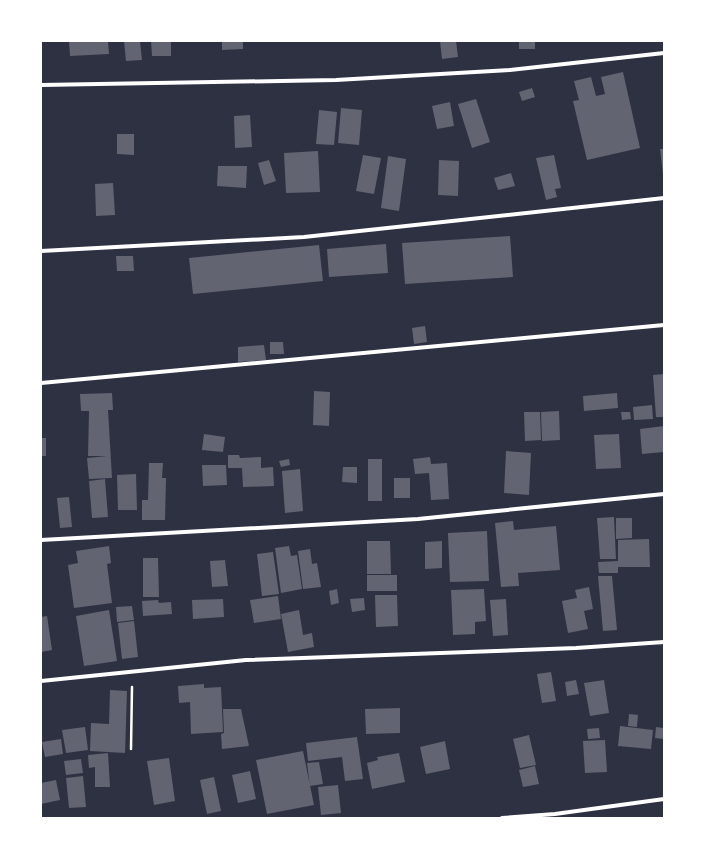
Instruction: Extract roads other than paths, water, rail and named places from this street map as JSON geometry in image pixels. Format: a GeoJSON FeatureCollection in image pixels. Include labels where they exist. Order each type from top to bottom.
{"type":"FeatureCollection","features":[{"type":"Feature","properties":{"kind":"street"},"geometry":{"type":"LineString","coordinates":[[41,85],[336,80],[510,70],[664,53]]}},
{"type":"Feature","properties":{"kind":"street"},"geometry":{"type":"LineString","coordinates":[[41,251],[304,237],[664,198]]}},
{"type":"Feature","properties":{"kind":"street"},"geometry":{"type":"LineString","coordinates":[[41,383],[664,325]]}},
{"type":"Feature","properties":{"kind":"street"},"geometry":{"type":"LineString","coordinates":[[41,540],[418,519],[664,494]]}},
{"type":"Feature","properties":{"kind":"street"},"geometry":{"type":"LineString","coordinates":[[41,681],[246,660],[576,648],[664,642]]}},
{"type":"Feature","properties":{"kind":"street"},"geometry":{"type":"LineString","coordinates":[[502,818],[556,814],[664,799]]}}]}
